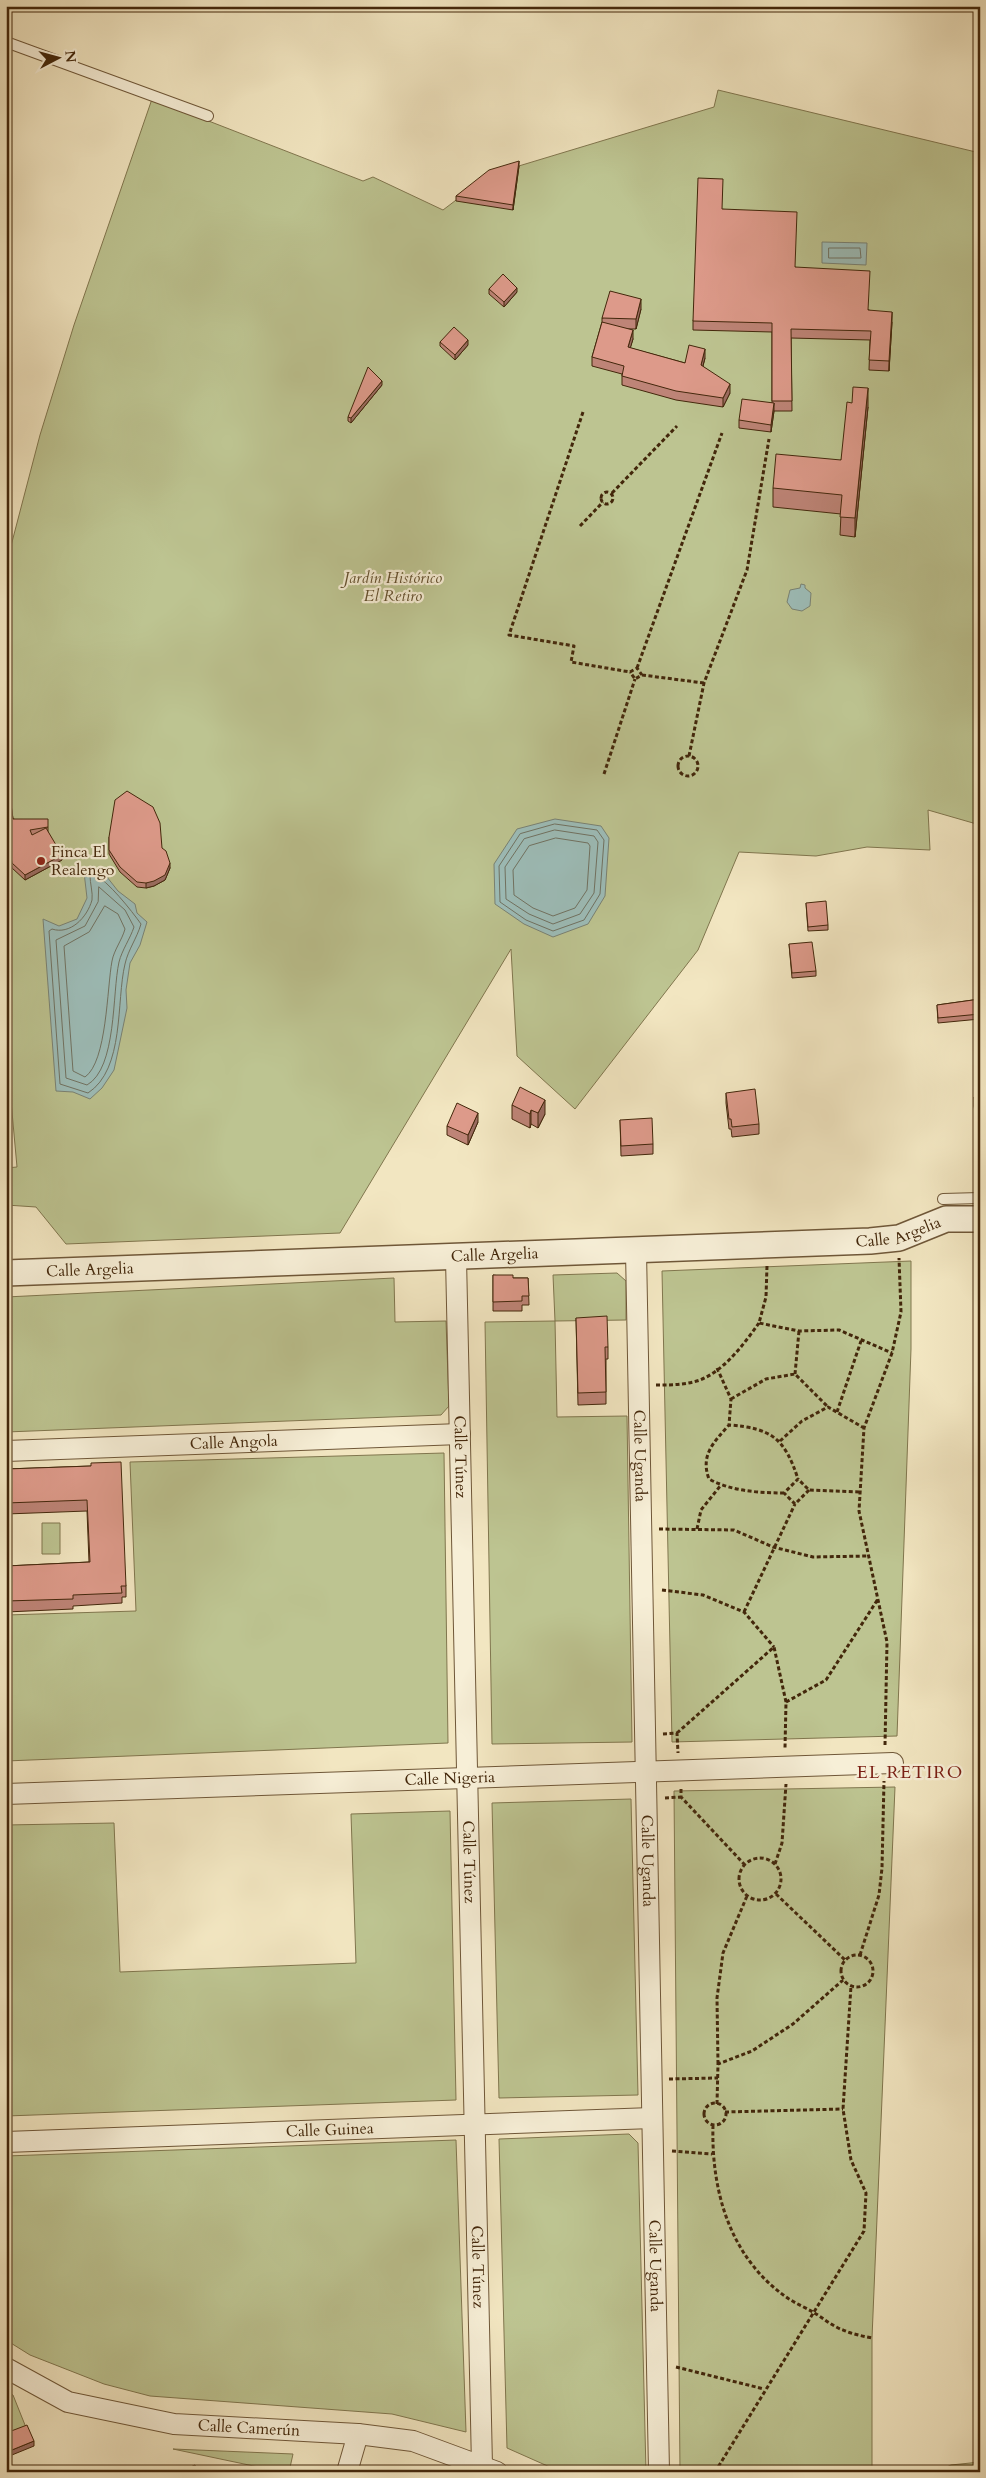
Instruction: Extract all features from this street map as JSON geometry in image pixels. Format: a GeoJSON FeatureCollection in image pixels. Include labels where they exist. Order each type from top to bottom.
{"type":"FeatureCollection","features":[{"type":"Feature","properties":{"kind":"street","name":"Calle Argelia"},"geometry":{"type":"LineString","coordinates":[[6,1273],[456,1258],[870,1241],[899,1238],[946,1219],[980,1219]]}},
{"type":"Feature","properties":{"kind":"street","name":"Calle Uganda"},"geometry":{"type":"LineString","coordinates":[[636,1251],[659,2472]]}},
{"type":"Feature","properties":{"kind":"street","name":"Calle Túnez"},"geometry":{"type":"LineString","coordinates":[[456,1258],[474,2124],[489,2469]]}},
{"type":"Feature","properties":{"kind":"street","name":"Calle Angola"},"geometry":{"type":"LineString","coordinates":[[6,1451],[460,1434]]}},
{"type":"Feature","properties":{"kind":"street","name":"Calle Nigeria"},"geometry":{"type":"LineString","coordinates":[[6,1794],[888,1763]]}},
{"type":"Feature","properties":{"kind":"street","name":"Calle Guinea"},"geometry":{"type":"LineString","coordinates":[[6,2142],[652,2118]]}},
{"type":"Feature","properties":{"kind":"street","name":"Calle Camerún"},"geometry":{"type":"LineString","coordinates":[[6,2368],[68,2402],[174,2424],[358,2434],[413,2441],[489,2469]]}},
{"type":"Feature","properties":{"kind":"street"},"geometry":{"type":"LineString","coordinates":[[347,2472],[358,2434]]}},
{"type":"Feature","properties":{"kind":"lane"},"geometry":{"type":"LineString","coordinates":[[6,42],[208,116]]}},
{"type":"Feature","properties":{"kind":"lane"},"geometry":{"type":"LineString","coordinates":[[943,1199],[980,1198]]}},
{"type":"Feature","properties":{"kind":"path"},"geometry":{"type":"LineString","coordinates":[[583,412],[509,635],[574,646],[571,662],[630,672],[637,668],[722,433]]}},
{"type":"Feature","properties":{"kind":"path"},"geometry":{"type":"LineString","coordinates":[[612,493],[677,426]]}},
{"type":"Feature","properties":{"kind":"path"},"geometry":{"type":"LineString","coordinates":[[689,756],[704,684],[747,570],[770,439]]}},
{"type":"Feature","properties":{"kind":"path"},"geometry":{"type":"LineString","coordinates":[[603,502],[602,496],[605,492],[612,493]]}},
{"type":"Feature","properties":{"kind":"path"},"geometry":{"type":"LineString","coordinates":[[603,502],[610,504],[614,498],[612,493]]}},
{"type":"Feature","properties":{"kind":"path"},"geometry":{"type":"LineString","coordinates":[[580,526],[603,502]]}},
{"type":"Feature","properties":{"kind":"path"},"geometry":{"type":"LineString","coordinates":[[637,668],[642,675]]}},
{"type":"Feature","properties":{"kind":"path"},"geometry":{"type":"LineString","coordinates":[[630,672],[635,679]]}},
{"type":"Feature","properties":{"kind":"path"},"geometry":{"type":"LineString","coordinates":[[604,774],[635,679],[642,675],[704,684]]}},
{"type":"Feature","properties":{"kind":"path"},"geometry":{"type":"LineString","coordinates":[[689,756],[694,758],[698,767],[692,775],[687,776],[679,770],[678,765],[684,757],[689,756]]}},
{"type":"Feature","properties":{"kind":"path"},"geometry":{"type":"LineString","coordinates":[[860,1955],[879,1895],[882,1868],[888,1763],[888,1642],[859,1511],[860,1492],[864,1428],[892,1354],[901,1312],[899,1238]]}},
{"type":"Feature","properties":{"kind":"path"},"geometry":{"type":"LineString","coordinates":[[638,1386],[680,1384],[700,1380],[718,1368],[740,1349],[760,1323],[766,1297],[766,1245]]}},
{"type":"Feature","properties":{"kind":"path"},"geometry":{"type":"LineString","coordinates":[[760,1323],[799,1331],[839,1330],[892,1354]]}},
{"type":"Feature","properties":{"kind":"path"},"geometry":{"type":"LineString","coordinates":[[795,1374],[799,1331]]}},
{"type":"Feature","properties":{"kind":"path"},"geometry":{"type":"LineString","coordinates":[[837,1412],[861,1341]]}},
{"type":"Feature","properties":{"kind":"path"},"geometry":{"type":"LineString","coordinates":[[718,1368],[731,1399],[729,1424],[706,1454],[706,1471],[709,1479],[721,1485],[764,1493],[784,1492],[798,1479]]}},
{"type":"Feature","properties":{"kind":"path"},"geometry":{"type":"LineString","coordinates":[[795,1374],[828,1407],[864,1428]]}},
{"type":"Feature","properties":{"kind":"path"},"geometry":{"type":"LineString","coordinates":[[731,1399],[766,1379],[795,1374]]}},
{"type":"Feature","properties":{"kind":"path"},"geometry":{"type":"LineString","coordinates":[[780,1441],[802,1421],[828,1407]]}},
{"type":"Feature","properties":{"kind":"path"},"geometry":{"type":"LineString","coordinates":[[729,1424],[753,1428],[780,1441],[788,1452],[798,1479],[809,1490],[860,1492]]}},
{"type":"Feature","properties":{"kind":"path"},"geometry":{"type":"LineString","coordinates":[[697,1529],[701,1510],[721,1485]]}},
{"type":"Feature","properties":{"kind":"path"},"geometry":{"type":"LineString","coordinates":[[744,1612],[773,1547],[795,1504],[809,1490]]}},
{"type":"Feature","properties":{"kind":"path"},"geometry":{"type":"LineString","coordinates":[[784,1492],[795,1504]]}},
{"type":"Feature","properties":{"kind":"path"},"geometry":{"type":"LineString","coordinates":[[641,1530],[734,1530],[773,1547],[813,1557],[868,1556]]}},
{"type":"Feature","properties":{"kind":"path"},"geometry":{"type":"LineString","coordinates":[[642,1590],[668,1590],[703,1595],[744,1612],[774,1647],[786,1702],[785,1767],[787,1789],[782,1843],[775,1864]]}},
{"type":"Feature","properties":{"kind":"path"},"geometry":{"type":"LineString","coordinates":[[786,1702],[826,1680],[878,1598]]}},
{"type":"Feature","properties":{"kind":"path"},"geometry":{"type":"LineString","coordinates":[[677,1733],[774,1647]]}},
{"type":"Feature","properties":{"kind":"path"},"geometry":{"type":"LineString","coordinates":[[681,1797],[745,1865]]}},
{"type":"Feature","properties":{"kind":"path"},"geometry":{"type":"LineString","coordinates":[[756,1859],[769,1860],[775,1864],[781,1875],[781,1882],[776,1894],[765,1900],[758,1900],[747,1896],[740,1884],[741,1871],[745,1865],[756,1859]]}},
{"type":"Feature","properties":{"kind":"path"},"geometry":{"type":"LineString","coordinates":[[776,1894],[845,1960]]}},
{"type":"Feature","properties":{"kind":"path"},"geometry":{"type":"LineString","coordinates":[[717,2104],[718,1998],[723,1953],[747,1896]]}},
{"type":"Feature","properties":{"kind":"path"},"geometry":{"type":"LineString","coordinates":[[854,1955],[860,1955],[869,1959],[874,1973],[865,1986],[851,1986],[843,1980],[841,1970],[845,1960],[854,1955]]}},
{"type":"Feature","properties":{"kind":"path"},"geometry":{"type":"LineString","coordinates":[[718,2064],[752,2051],[793,2024],[843,1980]]}},
{"type":"Feature","properties":{"kind":"path"},"geometry":{"type":"LineString","coordinates":[[715,2472],[764,2389],[864,2231],[866,2193],[851,2160],[843,2110],[851,1986]]}},
{"type":"Feature","properties":{"kind":"path"},"geometry":{"type":"LineString","coordinates":[[651,2079],[718,2078]]}},
{"type":"Feature","properties":{"kind":"path"},"geometry":{"type":"LineString","coordinates":[[713,2126],[704,2118],[704,2112],[711,2104],[717,2104],[726,2112],[843,2110]]}},
{"type":"Feature","properties":{"kind":"path"},"geometry":{"type":"LineString","coordinates":[[713,2126],[723,2122],[726,2112]]}},
{"type":"Feature","properties":{"kind":"path"},"geometry":{"type":"LineString","coordinates":[[713,2126],[712,2154],[722,2206],[733,2235],[749,2261],[767,2281],[790,2300],[841,2330],[872,2338]]}},
{"type":"Feature","properties":{"kind":"path"},"geometry":{"type":"LineString","coordinates":[[652,2143],[676,2153],[712,2154]]}},
{"type":"Feature","properties":{"kind":"path"},"geometry":{"type":"LineString","coordinates":[[657,2361],[764,2389]]}},
{"type":"Feature","properties":{"kind":"green space","name":"Jardín Histórico El Retiro"},"geometry":{"type":"Polygon","coordinates":[[[718,90],[980,153],[980,825],[928,810],[930,850],[867,847],[816,856],[739,852],[698,950],[575,1109],[517,1056],[511,949],[340,1233],[66,1244],[36,1207],[6,1205],[6,1168],[17,1167],[6,1046],[6,565],[40,435],[74,325],[152,99],[363,181],[373,177],[443,210],[489,175],[714,107],[718,90]]]}},
{"type":"Feature","properties":{"kind":"green space"},"geometry":{"type":"Polygon","coordinates":[[[911,1261],[911,1349],[897,1736],[672,1742],[662,1271],[911,1261]]]}},
{"type":"Feature","properties":{"kind":"green space"},"geometry":{"type":"Polygon","coordinates":[[[617,1273],[626,1281],[626,1320],[555,1321],[553,1275],[617,1273]]]}},
{"type":"Feature","properties":{"kind":"green space"},"geometry":{"type":"Polygon","coordinates":[[[394,1278],[395,1322],[446,1321],[449,1406],[441,1415],[6,1432],[6,1297],[394,1278]]]}},
{"type":"Feature","properties":{"kind":"green space"},"geometry":{"type":"Polygon","coordinates":[[[555,1321],[557,1417],[627,1416],[632,1742],[492,1744],[485,1322],[555,1321]]]}},
{"type":"Feature","properties":{"kind":"green space"},"geometry":{"type":"Polygon","coordinates":[[[444,1453],[448,1743],[6,1761],[6,1615],[136,1611],[130,1462],[444,1453]]]}},
{"type":"Feature","properties":{"kind":"green space"},"geometry":{"type":"Polygon","coordinates":[[[42,1523],[60,1523],[60,1554],[42,1554],[42,1523]]]}},
{"type":"Feature","properties":{"kind":"green space"},"geometry":{"type":"Polygon","coordinates":[[[895,1787],[872,2338],[872,2472],[680,2472],[674,1791],[895,1787]]]}},
{"type":"Feature","properties":{"kind":"green space"},"geometry":{"type":"Polygon","coordinates":[[[631,1799],[638,2095],[499,2098],[492,1803],[631,1799]]]}},
{"type":"Feature","properties":{"kind":"green space"},"geometry":{"type":"Polygon","coordinates":[[[450,1811],[456,2100],[6,2116],[6,1825],[114,1823],[120,1972],[356,1963],[351,1814],[450,1811]]]}},
{"type":"Feature","properties":{"kind":"green space"},"geometry":{"type":"Polygon","coordinates":[[[629,2134],[638,2143],[646,2472],[561,2472],[507,2448],[499,2139],[629,2134]]]}},
{"type":"Feature","properties":{"kind":"green space"},"geometry":{"type":"Polygon","coordinates":[[[456,2140],[466,2432],[392,2414],[150,2396],[104,2384],[30,2355],[6,2340],[6,2156],[456,2140]]]}},
{"type":"Feature","properties":{"kind":"green space"},"geometry":{"type":"Polygon","coordinates":[[[6,2391],[13,2395],[27,2430],[6,2438],[6,2391]]]}},
{"type":"Feature","properties":{"kind":"green space"},"geometry":{"type":"Polygon","coordinates":[[[173,2449],[293,2454],[289,2472],[282,2472],[173,2449]]]}},
{"type":"Feature","properties":{"kind":"green space"},"geometry":{"type":"Polygon","coordinates":[[[980,2462],[980,2472],[936,2472],[951,2465],[980,2462]]]}},
{"type":"Feature","properties":{"kind":"water"},"geometry":{"type":"Polygon","coordinates":[[[822,242],[867,243],[866,265],[822,263],[822,242]]]}},
{"type":"Feature","properties":{"kind":"water"},"geometry":{"type":"Polygon","coordinates":[[[801,584],[805,585],[805,588],[811,593],[810,606],[802,611],[792,609],[787,602],[790,590],[800,588],[801,584]]]}},
{"type":"Feature","properties":{"kind":"water"},"geometry":{"type":"Polygon","coordinates":[[[555,819],[601,826],[609,838],[605,896],[588,924],[553,937],[524,924],[495,904],[494,864],[517,829],[555,819]]]}},
{"type":"Feature","properties":{"kind":"water"},"geometry":{"type":"Polygon","coordinates":[[[93,866],[107,877],[118,891],[135,904],[137,913],[147,922],[140,945],[130,963],[126,990],[127,1008],[114,1070],[102,1088],[90,1099],[73,1092],[56,1091],[43,919],[59,926],[77,919],[87,898],[84,872],[93,866]]]}},
{"type":"Feature","properties":{"kind":"building"},"geometry":{"type":"Polygon","coordinates":[[[519,161],[513,205],[456,196],[489,170],[519,161]]]}},
{"type":"Feature","properties":{"kind":"building"},"geometry":{"type":"Polygon","coordinates":[[[698,178],[723,179],[722,209],[797,212],[795,267],[870,271],[868,310],[892,312],[889,361],[869,360],[871,331],[791,329],[792,401],[772,401],[772,323],[693,321],[698,178]]]}},
{"type":"Feature","properties":{"kind":"building"},"geometry":{"type":"Polygon","coordinates":[[[503,274],[517,288],[504,302],[489,289],[503,274]]]}},
{"type":"Feature","properties":{"kind":"building"},"geometry":{"type":"Polygon","coordinates":[[[610,291],[641,299],[636,319],[602,318],[610,291]]]}},
{"type":"Feature","properties":{"kind":"building"},"geometry":{"type":"Polygon","coordinates":[[[602,322],[633,330],[628,347],[685,363],[689,345],[705,349],[701,365],[730,384],[723,398],[676,391],[622,376],[624,366],[592,357],[602,322]]]}},
{"type":"Feature","properties":{"kind":"building"},"geometry":{"type":"Polygon","coordinates":[[[454,327],[468,340],[455,355],[440,342],[454,327]]]}},
{"type":"Feature","properties":{"kind":"building"},"geometry":{"type":"Polygon","coordinates":[[[368,367],[382,381],[351,418],[348,417],[368,367]]]}},
{"type":"Feature","properties":{"kind":"building"},"geometry":{"type":"Polygon","coordinates":[[[853,387],[868,388],[855,518],[840,517],[842,495],[773,488],[776,454],[841,460],[847,402],[852,403],[853,387]]]}},
{"type":"Feature","properties":{"kind":"building"},"geometry":{"type":"Polygon","coordinates":[[[742,399],[774,403],[771,425],[739,420],[742,399]]]}},
{"type":"Feature","properties":{"kind":"building"},"geometry":{"type":"Polygon","coordinates":[[[6,772],[13,819],[48,819],[48,827],[30,830],[32,835],[46,828],[62,855],[25,875],[12,863],[6,834],[6,772]]]}},
{"type":"Feature","properties":{"kind":"building"},"geometry":{"type":"Polygon","coordinates":[[[127,791],[153,807],[160,823],[162,848],[166,851],[170,863],[165,875],[154,881],[146,883],[137,882],[120,867],[109,850],[109,837],[115,800],[127,791]]]}},
{"type":"Feature","properties":{"kind":"building"},"geometry":{"type":"Polygon","coordinates":[[[826,901],[828,925],[808,927],[806,903],[826,901]]]}},
{"type":"Feature","properties":{"kind":"building"},"geometry":{"type":"Polygon","coordinates":[[[812,942],[816,971],[792,973],[789,944],[812,942]]]}},
{"type":"Feature","properties":{"kind":"building"},"geometry":{"type":"Polygon","coordinates":[[[980,999],[980,1014],[938,1018],[937,1005],[980,999]]]}},
{"type":"Feature","properties":{"kind":"building"},"geometry":{"type":"Polygon","coordinates":[[[520,1087],[545,1100],[538,1113],[531,1110],[530,1114],[512,1105],[520,1087]]]}},
{"type":"Feature","properties":{"kind":"building"},"geometry":{"type":"Polygon","coordinates":[[[755,1089],[759,1124],[732,1127],[731,1119],[729,1119],[726,1093],[755,1089]]]}},
{"type":"Feature","properties":{"kind":"building"},"geometry":{"type":"Polygon","coordinates":[[[980,1096],[980,1134],[974,1097],[980,1096]]]}},
{"type":"Feature","properties":{"kind":"building"},"geometry":{"type":"Polygon","coordinates":[[[457,1103],[478,1113],[468,1135],[447,1126],[457,1103]]]}},
{"type":"Feature","properties":{"kind":"building"},"geometry":{"type":"Polygon","coordinates":[[[652,1118],[653,1144],[621,1146],[620,1120],[652,1118]]]}},
{"type":"Feature","properties":{"kind":"building"},"geometry":{"type":"Polygon","coordinates":[[[6,1177],[9,1177],[8,1192],[6,1193],[6,1177]]]}},
{"type":"Feature","properties":{"kind":"building"},"geometry":{"type":"Polygon","coordinates":[[[493,1275],[513,1275],[513,1278],[528,1278],[529,1296],[522,1296],[522,1301],[493,1302],[493,1275]]]}},
{"type":"Feature","properties":{"kind":"building"},"geometry":{"type":"Polygon","coordinates":[[[607,1316],[608,1347],[605,1347],[606,1392],[578,1393],[576,1318],[607,1316]]]}},
{"type":"Feature","properties":{"kind":"building"},"geometry":{"type":"Polygon","coordinates":[[[121,1462],[126,1586],[121,1586],[122,1593],[73,1595],[73,1599],[6,1601],[6,1566],[90,1562],[87,1500],[6,1503],[6,1469],[91,1466],[91,1463],[121,1462]]]}},
{"type":"Feature","properties":{"kind":"building"},"geometry":{"type":"Polygon","coordinates":[[[27,2425],[34,2441],[7,2452],[6,2433],[27,2425]]]}},
{"type":"Feature","properties":{"kind":"building"},"geometry":{"type":"Polygon","coordinates":[[[195,2465],[198,2472],[179,2472],[195,2465]]]}},
{"type":"Feature","properties":{"kind":"place","name":"Finca El Realengo"},"geometry":{"type":"Point","coordinates":[41,861]}},
{"type":"Feature","properties":{"kind":"district","name":"EL RETIRO"},"geometry":{"type":"Point","coordinates":[910,1772]}}]}
